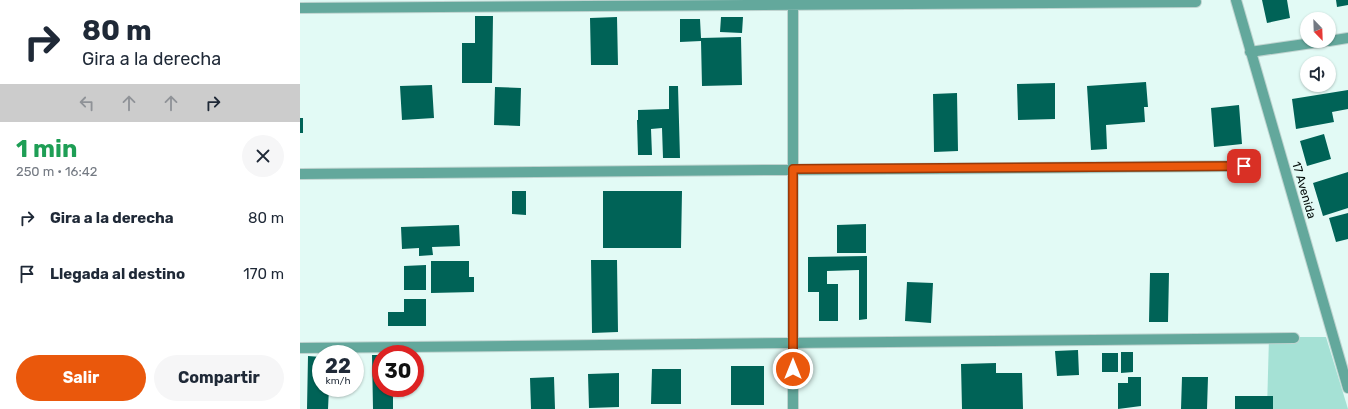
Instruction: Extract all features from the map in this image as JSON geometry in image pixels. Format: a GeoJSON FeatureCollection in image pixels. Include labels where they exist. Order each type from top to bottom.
{"type":"FeatureCollection","features":[{"type":"Feature","properties":{"kind":"street","name":"17 Avenida"},"geometry":{"type":"LineString","coordinates":[[1236,0],[1348,388]]}},
{"type":"Feature","properties":{"kind":"street"},"geometry":{"type":"LineString","coordinates":[[793,2],[793,409]]}},
{"type":"Feature","properties":{"kind":"street"},"geometry":{"type":"LineString","coordinates":[[300,8],[793,2],[1196,2]]}},
{"type":"Feature","properties":{"kind":"street"},"geometry":{"type":"LineString","coordinates":[[1336,40],[1348,38]]}},
{"type":"Feature","properties":{"kind":"street"},"geometry":{"type":"LineString","coordinates":[[1250,52],[1300,45]]}},
{"type":"Feature","properties":{"kind":"street"},"geometry":{"type":"LineString","coordinates":[[300,174],[1244,166]]}},
{"type":"Feature","properties":{"kind":"street"},"geometry":{"type":"LineString","coordinates":[[300,348],[1294,338]]}},
{"type":"Feature","properties":{"kind":"green space"},"geometry":{"type":"Polygon","coordinates":[[[1269,337],[1326,337],[1348,409],[1267,409],[1269,337]]]}},
{"type":"Feature","properties":{"kind":"building"},"geometry":{"type":"Polygon","coordinates":[[[1262,0],[1287,0],[1290,18],[1267,23],[1262,0]]]}},
{"type":"Feature","properties":{"kind":"building"},"geometry":{"type":"Polygon","coordinates":[[[1336,0],[1348,0],[1348,5],[1337,7],[1336,0]]]}},
{"type":"Feature","properties":{"kind":"building"},"geometry":{"type":"Polygon","coordinates":[[[475,16],[493,16],[492,83],[462,83],[462,43],[475,43],[475,16]]]}},
{"type":"Feature","properties":{"kind":"building"},"geometry":{"type":"Polygon","coordinates":[[[617,17],[618,65],[591,65],[590,18],[617,17]]]}},
{"type":"Feature","properties":{"kind":"building"},"geometry":{"type":"Polygon","coordinates":[[[721,17],[743,17],[742,33],[720,32],[721,17]]]}},
{"type":"Feature","properties":{"kind":"building"},"geometry":{"type":"Polygon","coordinates":[[[680,19],[700,19],[701,38],[741,37],[742,85],[702,86],[701,41],[680,42],[680,19]]]}},
{"type":"Feature","properties":{"kind":"building"},"geometry":{"type":"Polygon","coordinates":[[[1146,82],[1148,107],[1144,107],[1145,122],[1106,125],[1107,149],[1091,150],[1087,86],[1146,82]]]}},
{"type":"Feature","properties":{"kind":"building"},"geometry":{"type":"Polygon","coordinates":[[[1055,83],[1055,119],[1018,120],[1017,84],[1055,83]]]}},
{"type":"Feature","properties":{"kind":"building"},"geometry":{"type":"Polygon","coordinates":[[[432,85],[434,118],[402,120],[400,86],[432,85]]]}},
{"type":"Feature","properties":{"kind":"building"},"geometry":{"type":"Polygon","coordinates":[[[669,86],[678,86],[680,158],[663,158],[662,128],[651,129],[652,155],[638,155],[638,110],[669,109],[669,86]]]}},
{"type":"Feature","properties":{"kind":"building"},"geometry":{"type":"Polygon","coordinates":[[[495,87],[521,88],[520,126],[494,125],[495,87]]]}},
{"type":"Feature","properties":{"kind":"building"},"geometry":{"type":"Polygon","coordinates":[[[1348,90],[1348,109],[1332,112],[1334,122],[1296,129],[1292,99],[1348,90]]]}},
{"type":"Feature","properties":{"kind":"building"},"geometry":{"type":"Polygon","coordinates":[[[957,93],[958,151],[934,152],[933,94],[957,93]]]}},
{"type":"Feature","properties":{"kind":"building"},"geometry":{"type":"Polygon","coordinates":[[[1239,105],[1242,144],[1214,147],[1211,108],[1239,105]]]}},
{"type":"Feature","properties":{"kind":"building"},"geometry":{"type":"Polygon","coordinates":[[[300,118],[303,118],[303,133],[300,133],[300,118]]]}},
{"type":"Feature","properties":{"kind":"building"},"geometry":{"type":"Polygon","coordinates":[[[1324,134],[1331,159],[1307,166],[1300,141],[1324,134]]]}},
{"type":"Feature","properties":{"kind":"building"},"geometry":{"type":"Polygon","coordinates":[[[1348,172],[1348,208],[1323,216],[1313,183],[1348,172]]]}},
{"type":"Feature","properties":{"kind":"building"},"geometry":{"type":"Polygon","coordinates":[[[512,191],[526,191],[526,215],[512,214],[512,191]]]}},
{"type":"Feature","properties":{"kind":"building"},"geometry":{"type":"Polygon","coordinates":[[[603,191],[682,191],[681,248],[603,248],[603,191]]]}},
{"type":"Feature","properties":{"kind":"building"},"geometry":{"type":"Polygon","coordinates":[[[1348,213],[1348,239],[1336,242],[1329,218],[1348,213]]]}},
{"type":"Feature","properties":{"kind":"building"},"geometry":{"type":"Polygon","coordinates":[[[866,224],[866,253],[837,253],[837,225],[866,224]]]}},
{"type":"Feature","properties":{"kind":"building"},"geometry":{"type":"Polygon","coordinates":[[[459,225],[460,246],[432,247],[433,255],[419,256],[419,248],[402,249],[401,227],[459,225]]]}},
{"type":"Feature","properties":{"kind":"building"},"geometry":{"type":"Polygon","coordinates":[[[867,256],[867,319],[859,320],[859,270],[827,271],[827,284],[838,284],[838,321],[819,321],[819,292],[808,292],[808,257],[867,256]]]}},
{"type":"Feature","properties":{"kind":"building"},"geometry":{"type":"Polygon","coordinates":[[[591,260],[617,260],[618,332],[592,333],[591,260]]]}},
{"type":"Feature","properties":{"kind":"building"},"geometry":{"type":"Polygon","coordinates":[[[431,261],[469,261],[469,277],[474,277],[474,292],[431,293],[431,261]]]}},
{"type":"Feature","properties":{"kind":"building"},"geometry":{"type":"Polygon","coordinates":[[[426,265],[426,290],[404,290],[404,266],[426,265]]]}},
{"type":"Feature","properties":{"kind":"building"},"geometry":{"type":"Polygon","coordinates":[[[1150,273],[1169,273],[1168,322],[1149,322],[1150,273]]]}},
{"type":"Feature","properties":{"kind":"building"},"geometry":{"type":"Polygon","coordinates":[[[907,282],[933,283],[931,323],[905,321],[907,282]]]}},
{"type":"Feature","properties":{"kind":"building"},"geometry":{"type":"Polygon","coordinates":[[[404,299],[426,299],[426,326],[388,326],[388,312],[404,312],[404,299]]]}},
{"type":"Feature","properties":{"kind":"building"},"geometry":{"type":"Polygon","coordinates":[[[1078,350],[1079,375],[1057,376],[1055,351],[1078,350]]]}},
{"type":"Feature","properties":{"kind":"building"},"geometry":{"type":"Polygon","coordinates":[[[1121,352],[1133,352],[1133,372],[1121,373],[1121,352]]]}},
{"type":"Feature","properties":{"kind":"building"},"geometry":{"type":"Polygon","coordinates":[[[1102,353],[1118,353],[1118,372],[1102,372],[1102,353]]]}},
{"type":"Feature","properties":{"kind":"building"},"geometry":{"type":"Polygon","coordinates":[[[308,356],[312,356],[312,397],[329,397],[328,409],[307,409],[308,356]]]}},
{"type":"Feature","properties":{"kind":"building"},"geometry":{"type":"Polygon","coordinates":[[[996,363],[996,373],[1022,373],[1023,409],[962,409],[961,364],[996,363]]]}},
{"type":"Feature","properties":{"kind":"building"},"geometry":{"type":"Polygon","coordinates":[[[731,366],[764,366],[764,405],[731,405],[731,366]]]}},
{"type":"Feature","properties":{"kind":"building"},"geometry":{"type":"Polygon","coordinates":[[[652,369],[681,369],[681,404],[651,404],[652,369]]]}},
{"type":"Feature","properties":{"kind":"building"},"geometry":{"type":"Polygon","coordinates":[[[619,373],[619,407],[589,408],[588,374],[619,373]]]}},
{"type":"Feature","properties":{"kind":"building"},"geometry":{"type":"Polygon","coordinates":[[[554,377],[555,409],[531,409],[530,378],[554,377]]]}},
{"type":"Feature","properties":{"kind":"building"},"geometry":{"type":"Polygon","coordinates":[[[1128,377],[1141,377],[1141,406],[1118,409],[1118,383],[1128,383],[1128,377]]]}},
{"type":"Feature","properties":{"kind":"building"},"geometry":{"type":"Polygon","coordinates":[[[1182,377],[1208,377],[1207,409],[1181,409],[1182,377]]]}},
{"type":"Feature","properties":{"kind":"building"},"geometry":{"type":"Polygon","coordinates":[[[1235,396],[1273,396],[1273,409],[1235,409],[1235,396]]]}},
{"type":"Feature","properties":{"kind":"building"},"geometry":{"type":"Polygon","coordinates":[[[373,397],[393,397],[393,409],[373,409],[373,397]]]}},
{"type":"Feature","properties":{"kind":"route"},"geometry":{"type":"LineString","coordinates":[[793,369],[793,169],[1244,166]]}}]}
